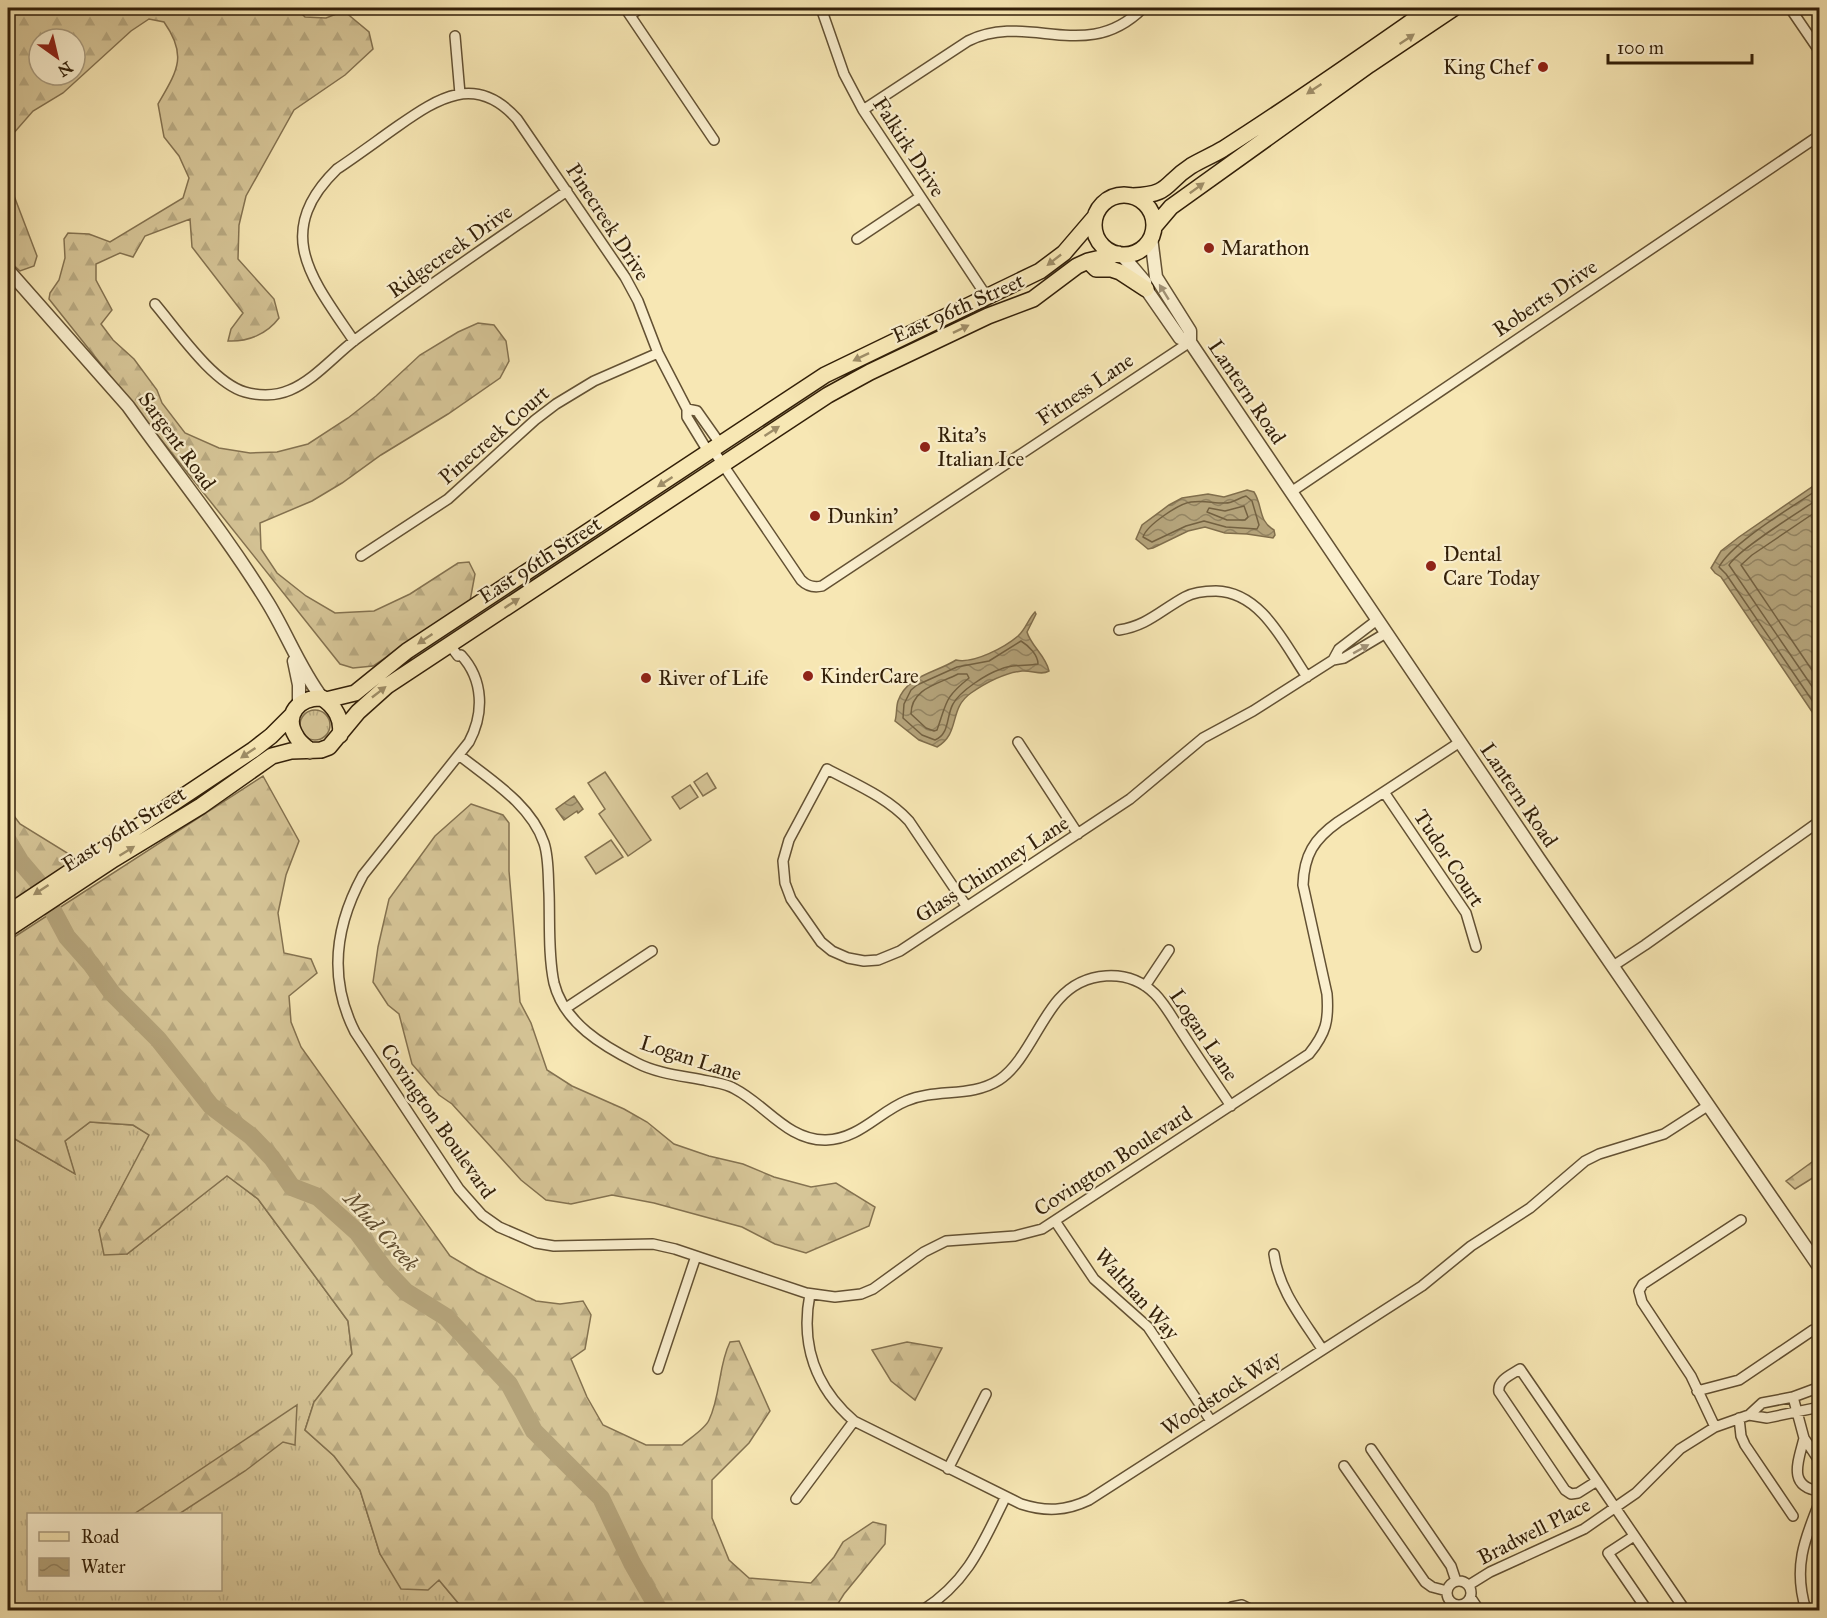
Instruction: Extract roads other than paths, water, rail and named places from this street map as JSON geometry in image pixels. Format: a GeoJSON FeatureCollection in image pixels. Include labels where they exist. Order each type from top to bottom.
{"type":"FeatureCollection","features":[{"type":"Feature","properties":{"kind":"main road"},"geometry":{"type":"LineString","coordinates":[[1431,8],[1272,117],[1220,151],[1191,166],[1166,189],[1149,195],[1113,197],[1098,209],[1094,218],[1096,237],[1101,245],[1120,255],[1138,251],[1146,245],[1166,211],[1179,201],[1369,65],[1454,8]]}},
{"type":"Feature","properties":{"kind":"main road"},"geometry":{"type":"LineString","coordinates":[[1133,196],[1149,208],[1153,217],[1152,232]]}},
{"type":"Feature","properties":{"kind":"main road","name":"East 96th Street"},"geometry":{"type":"LineString","coordinates":[[12,918],[74,877],[253,750],[271,736],[308,699],[324,699],[355,693],[396,659],[825,375],[1033,275],[1070,247],[1094,218]]}},
{"type":"Feature","properties":{"kind":"main road","name":"East 96th Street"},"geometry":{"type":"LineString","coordinates":[[74,877],[201,806],[272,756],[329,747],[358,712],[377,694],[839,388],[988,316],[1033,298],[1069,271],[1088,261],[1120,255]]}},
{"type":"Feature","properties":{"kind":"main road"},"geometry":{"type":"LineString","coordinates":[[1088,261],[1096,269],[1111,269],[1125,274],[1146,289]]}},
{"type":"Feature","properties":{"kind":"main road"},"geometry":{"type":"LineString","coordinates":[[449,645],[450,632],[484,609],[508,584]]}},
{"type":"Feature","properties":{"kind":"main road"},"geometry":{"type":"LineString","coordinates":[[324,699],[333,708],[341,722],[340,735]]}},
{"type":"Feature","properties":{"kind":"main road"},"geometry":{"type":"LineString","coordinates":[[296,710],[295,735],[309,751]]}},
{"type":"Feature","properties":{"kind":"street"},"geometry":{"type":"LineString","coordinates":[[641,8],[627,11],[714,140]]}},
{"type":"Feature","properties":{"kind":"street","name":"Falkirk Drive"},"geometry":{"type":"LineString","coordinates":[[821,8],[844,74],[863,110],[987,297]]}},
{"type":"Feature","properties":{"kind":"street"},"geometry":{"type":"LineString","coordinates":[[863,110],[980,35],[1007,30],[1074,37],[1092,35],[1121,25],[1143,8]]}},
{"type":"Feature","properties":{"kind":"street"},"geometry":{"type":"LineString","coordinates":[[1790,8],[1820,52]]}},
{"type":"Feature","properties":{"kind":"street"},"geometry":{"type":"LineString","coordinates":[[354,340],[316,285],[307,265],[303,234],[310,204],[319,188],[337,169],[427,106],[446,97],[460,94],[455,36]]}},
{"type":"Feature","properties":{"kind":"street","name":"Pinecreek Drive"},"geometry":{"type":"LineString","coordinates":[[460,94],[482,96],[507,109],[519,122],[630,285],[658,353],[687,409],[687,417],[714,449]]}},
{"type":"Feature","properties":{"kind":"street","name":"Roberts Drive"},"geometry":{"type":"LineString","coordinates":[[1291,492],[1820,135]]}},
{"type":"Feature","properties":{"kind":"street","name":"Ridgecreek Drive"},"geometry":{"type":"LineString","coordinates":[[155,304],[218,377],[229,386],[250,393],[272,394],[292,389],[304,382],[354,340],[567,191]]}},
{"type":"Feature","properties":{"kind":"street"},"geometry":{"type":"LineString","coordinates":[[857,240],[920,197]]}},
{"type":"Feature","properties":{"kind":"street","name":"Lantern Road"},"geometry":{"type":"LineString","coordinates":[[1152,232],[1156,277],[1190,331],[1190,342],[1820,1268]]}},
{"type":"Feature","properties":{"kind":"street","name":"Lantern Road"},"geometry":{"type":"LineString","coordinates":[[1120,255],[1145,282],[1146,289],[1180,338],[1190,342]]}},
{"type":"Feature","properties":{"kind":"street","name":"Sargent Road"},"geometry":{"type":"LineString","coordinates":[[8,270],[128,406],[253,579],[279,621],[292,651],[324,699]]}},
{"type":"Feature","properties":{"kind":"street","name":"Fitness Lane"},"geometry":{"type":"LineString","coordinates":[[714,449],[801,580],[812,587],[822,586],[1190,342]]}},
{"type":"Feature","properties":{"kind":"street","name":"Pinecreek Court"},"geometry":{"type":"LineString","coordinates":[[361,556],[448,499],[535,420],[556,404],[594,381],[658,353]]}},
{"type":"Feature","properties":{"kind":"street","name":"Pinecreek Drive"},"geometry":{"type":"LineString","coordinates":[[687,409],[697,411],[714,449]]}},
{"type":"Feature","properties":{"kind":"street"},"geometry":{"type":"LineString","coordinates":[[1119,630],[1140,625],[1186,597],[1197,593],[1222,591],[1234,594],[1263,613],[1307,677]]}},
{"type":"Feature","properties":{"kind":"street","name":"Glass Chimney Lane"},"geometry":{"type":"LineString","coordinates":[[1333,660],[1338,649],[1377,620]]}},
{"type":"Feature","properties":{"kind":"street","name":"Glass Chimney Lane"},"geometry":{"type":"LineString","coordinates":[[967,907],[900,811],[827,769],[789,840],[783,872],[790,898],[821,942],[832,951],[848,958],[864,961],[878,960],[900,951],[967,907],[1078,834],[1130,799],[1203,738],[1253,711],[1333,660],[1344,658],[1386,633]]}},
{"type":"Feature","properties":{"kind":"street"},"geometry":{"type":"LineString","coordinates":[[461,655],[464,651],[461,642],[463,635]]}},
{"type":"Feature","properties":{"kind":"street","name":"Covington Boulevard"},"geometry":{"type":"LineString","coordinates":[[449,645],[458,656],[461,655],[473,672],[480,699],[475,731],[459,755],[375,859],[351,896],[341,927],[338,959],[341,991],[348,1018],[355,1032],[459,1189],[482,1215],[499,1227],[536,1243],[554,1246],[653,1244],[810,1294],[835,1297],[861,1294],[873,1288],[924,1252],[946,1240],[1015,1236],[1042,1229],[1309,1054],[1326,1027],[1328,1010],[1327,994],[1303,885],[1303,872],[1314,844],[1323,832],[1460,742]]}},
{"type":"Feature","properties":{"kind":"street","name":"Sargent Road"},"geometry":{"type":"LineString","coordinates":[[292,651],[299,685],[296,710]]}},
{"type":"Feature","properties":{"kind":"street"},"geometry":{"type":"LineString","coordinates":[[1018,742],[1078,834]]}},
{"type":"Feature","properties":{"kind":"street","name":"Logan Lane"},"geometry":{"type":"LineString","coordinates":[[459,755],[524,810],[544,843],[554,983],[566,1008],[588,1033],[635,1062],[652,1069],[730,1086],[794,1132],[812,1139],[832,1140],[859,1131],[908,1100],[921,1096],[972,1090],[1002,1078],[1057,1001],[1078,983],[1095,977],[1114,976],[1145,986],[1156,995],[1231,1106]]}},
{"type":"Feature","properties":{"kind":"street","name":"Tudor Court"},"geometry":{"type":"LineString","coordinates":[[1384,792],[1466,913],[1476,947]]}},
{"type":"Feature","properties":{"kind":"street"},"geometry":{"type":"LineString","coordinates":[[1613,966],[1820,821]]}},
{"type":"Feature","properties":{"kind":"street","name":"Logan Lane"},"geometry":{"type":"LineString","coordinates":[[1145,986],[1169,950]]}},
{"type":"Feature","properties":{"kind":"street"},"geometry":{"type":"LineString","coordinates":[[566,1008],[652,951]]}},
{"type":"Feature","properties":{"kind":"street","name":"Woodstock Way"},"geometry":{"type":"LineString","coordinates":[[810,1294],[806,1328],[810,1358],[830,1396],[854,1421],[1005,1498],[1036,1509],[1053,1511],[1079,1505],[1422,1286],[1471,1246],[1530,1208],[1586,1161],[1599,1154],[1664,1134],[1709,1105]]}},
{"type":"Feature","properties":{"kind":"street"},"geometry":{"type":"LineString","coordinates":[[1715,1427],[1691,1376],[1642,1302],[1639,1291],[1643,1284],[1741,1220]]}},
{"type":"Feature","properties":{"kind":"street","name":"Walthan Way"},"geometry":{"type":"LineString","coordinates":[[1055,1221],[1094,1279],[1148,1327],[1211,1421]]}},
{"type":"Feature","properties":{"kind":"street"},"geometry":{"type":"LineString","coordinates":[[1274,1254],[1283,1289],[1322,1349]]}},
{"type":"Feature","properties":{"kind":"street"},"geometry":{"type":"LineString","coordinates":[[658,1369],[696,1256]]}},
{"type":"Feature","properties":{"kind":"street"},"geometry":{"type":"LineString","coordinates":[[1697,1391],[1739,1380],[1813,1330]]}},
{"type":"Feature","properties":{"kind":"street","name":"Bradwell Place"},"geometry":{"type":"LineString","coordinates":[[1597,1481],[1578,1493],[1567,1492],[1499,1392],[1501,1382],[1520,1369],[1597,1481],[1685,1611]]}},
{"type":"Feature","properties":{"kind":"street","name":"Bradwell Place"},"geometry":{"type":"LineString","coordinates":[[1469,1585],[1490,1572],[1584,1529],[1616,1509],[1641,1489],[1680,1449],[1715,1427],[1749,1414],[1762,1403],[1820,1387]]}},
{"type":"Feature","properties":{"kind":"street"},"geometry":{"type":"LineString","coordinates":[[948,1469],[986,1394]]}},
{"type":"Feature","properties":{"kind":"street"},"geometry":{"type":"LineString","coordinates":[[1793,1396],[1804,1438],[1820,1462]]}},
{"type":"Feature","properties":{"kind":"street","name":"Bradwell Place"},"geometry":{"type":"LineString","coordinates":[[1749,1414],[1767,1418],[1820,1407]]}},
{"type":"Feature","properties":{"kind":"street"},"geometry":{"type":"LineString","coordinates":[[1739,1418],[1741,1436],[1745,1445],[1793,1516]]}},
{"type":"Feature","properties":{"kind":"street"},"geometry":{"type":"LineString","coordinates":[[796,1499],[854,1421]]}},
{"type":"Feature","properties":{"kind":"street"},"geometry":{"type":"LineString","coordinates":[[1804,1438],[1796,1472],[1799,1482],[1813,1491],[1820,1491]]}},
{"type":"Feature","properties":{"kind":"street","name":"Bradwell Place"},"geometry":{"type":"LineString","coordinates":[[1371,1449],[1451,1566],[1456,1581]]}},
{"type":"Feature","properties":{"kind":"street"},"geometry":{"type":"LineString","coordinates":[[1344,1466],[1425,1582],[1432,1587],[1447,1591]]}},
{"type":"Feature","properties":{"kind":"street"},"geometry":{"type":"LineString","coordinates":[[923,1611],[943,1596],[966,1573],[1005,1498]]}},
{"type":"Feature","properties":{"kind":"street"},"geometry":{"type":"LineString","coordinates":[[1806,1611],[1799,1582],[1801,1557],[1804,1541],[1820,1501]]}},
{"type":"Feature","properties":{"kind":"street"},"geometry":{"type":"LineString","coordinates":[[1634,1536],[1608,1553],[1647,1611]]}},
{"type":"Feature","properties":{"kind":"street"},"geometry":{"type":"LineString","coordinates":[[1456,1581],[1463,1581],[1469,1585],[1472,1592],[1471,1598],[1458,1608],[1448,1599],[1447,1591],[1456,1581]]}},
{"type":"Feature","properties":{"kind":"street","name":"Bradwell Place"},"geometry":{"type":"LineString","coordinates":[[1471,1598],[1479,1611]]}},
{"type":"Feature","properties":{"kind":"street"},"geometry":{"type":"LineString","coordinates":[[1227,1611],[1232,1607],[1242,1605],[1252,1611]]}},
{"type":"Feature","properties":{"kind":"water"},"geometry":{"type":"Polygon","coordinates":[[[1819,482],[1819,722],[1721,577],[1711,568],[1721,551],[1819,482]]]}},
{"type":"Feature","properties":{"kind":"water"},"geometry":{"type":"Polygon","coordinates":[[[1247,490],[1254,492],[1257,497],[1265,522],[1274,530],[1273,538],[1225,533],[1205,527],[1188,531],[1148,549],[1136,539],[1142,525],[1182,498],[1208,494],[1224,497],[1247,490]]]}},
{"type":"Feature","properties":{"kind":"water"},"geometry":{"type":"Polygon","coordinates":[[[1035,612],[1027,632],[1049,671],[1043,673],[1022,671],[1008,674],[971,693],[959,706],[949,735],[937,747],[919,740],[895,721],[898,701],[908,685],[956,660],[963,661],[980,657],[1005,645],[1021,633],[1035,612]]]}},
{"type":"Feature","properties":{"kind":"water"},"geometry":{"type":"Polygon","coordinates":[[[574,796],[583,809],[564,820],[556,809],[574,796]]]}},
{"type":"Feature","properties":{"kind":"waterway","name":"Mud Creek"},"geometry":{"type":"LineString","coordinates":[[8,841],[20,861],[37,881],[67,937],[112,993],[158,1039],[211,1106],[251,1136],[272,1158],[292,1187],[318,1197],[357,1232],[386,1271],[406,1292],[446,1317],[509,1384],[534,1431],[601,1498],[632,1563],[659,1610]]}},
{"type":"Feature","properties":{"kind":"place","name":"King Chef"},"geometry":{"type":"Point","coordinates":[1543,67]}},
{"type":"Feature","properties":{"kind":"place","name":"Marathon"},"geometry":{"type":"Point","coordinates":[1209,248]}},
{"type":"Feature","properties":{"kind":"place","name":"Rita's Italian Ice"},"geometry":{"type":"Point","coordinates":[925,447]}},
{"type":"Feature","properties":{"kind":"place","name":"Dunkin'"},"geometry":{"type":"Point","coordinates":[815,516]}},
{"type":"Feature","properties":{"kind":"place","name":"Dental Care Today"},"geometry":{"type":"Point","coordinates":[1431,566]}},
{"type":"Feature","properties":{"kind":"place","name":"KinderCare"},"geometry":{"type":"Point","coordinates":[808,676]}},
{"type":"Feature","properties":{"kind":"place","name":"River of Life"},"geometry":{"type":"Point","coordinates":[646,678]}}]}
